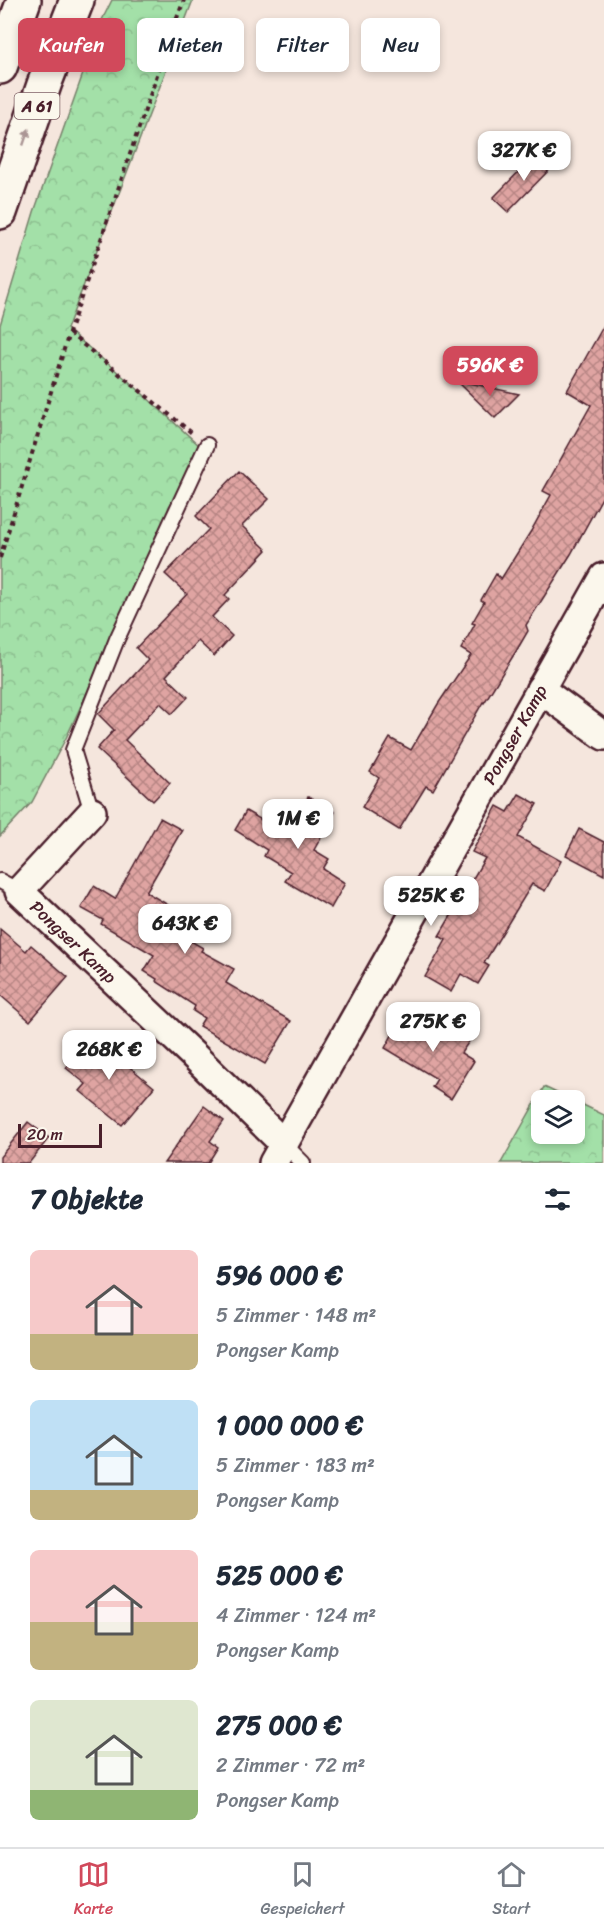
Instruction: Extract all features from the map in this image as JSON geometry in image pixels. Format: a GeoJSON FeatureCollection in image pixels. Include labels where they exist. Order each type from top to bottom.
{"type":"FeatureCollection","features":[{"type":"Feature","properties":{"kind":"highway"},"geometry":{"type":"LineString","coordinates":[[0,67],[24,0]]}},
{"type":"Feature","properties":{"kind":"highway","name":"A 61"},"geometry":{"type":"LineString","coordinates":[[0,212],[45,82],[77,0]]}},
{"type":"Feature","properties":{"kind":"street","name":"Pongser Kamp"},"geometry":{"type":"LineString","coordinates":[[92,812],[9,886],[192,1054],[278,1153],[604,577]]}},
{"type":"Feature","properties":{"kind":"street"},"geometry":{"type":"LineString","coordinates":[[540,689],[604,736]]}},
{"type":"Feature","properties":{"kind":"lane","name":"Pongser Kamp"},"geometry":{"type":"LineString","coordinates":[[92,812],[73,750],[117,639],[207,445]]}},
{"type":"Feature","properties":{"kind":"lane","name":"Pongser Kamp"},"geometry":{"type":"LineString","coordinates":[[278,1153],[303,1163]]}},
{"type":"Feature","properties":{"kind":"path"},"geometry":{"type":"LineString","coordinates":[[0,558],[69,333],[184,0]]}},
{"type":"Feature","properties":{"kind":"path"},"geometry":{"type":"LineString","coordinates":[[69,333],[207,445]]}},
{"type":"Feature","properties":{"kind":"green space"},"geometry":{"type":"Polygon","coordinates":[[[112,0],[193,0],[186,18],[137,18],[137,72],[165,72],[67,329],[201,447],[66,738],[32,802],[0,836],[0,325],[34,212],[84,72],[125,72],[125,18],[103,18],[112,0]]]}},
{"type":"Feature","properties":{"kind":"green space"},"geometry":{"type":"Polygon","coordinates":[[[585,1106],[604,1115],[604,1163],[501,1163],[531,1110],[531,1144],[585,1144],[585,1106]]]}},
{"type":"Feature","properties":{"kind":"building"},"geometry":{"type":"Polygon","coordinates":[[[539,151],[554,165],[508,212],[493,198],[539,151]]]}},
{"type":"Feature","properties":{"kind":"building"},"geometry":{"type":"Polygon","coordinates":[[[604,325],[604,494],[571,554],[526,625],[528,631],[483,702],[433,790],[426,786],[399,830],[362,807],[379,778],[370,772],[390,738],[411,750],[471,655],[461,649],[484,602],[481,600],[496,574],[501,579],[531,531],[551,495],[543,491],[591,405],[567,391],[604,325]]]}},
{"type":"Feature","properties":{"kind":"building"},"geometry":{"type":"Polygon","coordinates":[[[456,380],[519,394],[495,418],[456,380]]]}},
{"type":"Feature","properties":{"kind":"building"},"geometry":{"type":"Polygon","coordinates":[[[239,471],[269,499],[242,526],[267,550],[225,595],[229,599],[212,617],[232,636],[214,656],[198,641],[166,676],[188,697],[172,714],[160,703],[125,740],[170,783],[153,801],[97,749],[114,730],[98,714],[148,660],[136,648],[187,594],[165,574],[209,529],[196,516],[239,471]]]}},
{"type":"Feature","properties":{"kind":"building"},"geometry":{"type":"Polygon","coordinates":[[[519,794],[537,804],[518,837],[561,861],[545,891],[532,884],[484,963],[489,966],[478,984],[461,974],[451,992],[425,977],[446,940],[439,936],[485,858],[472,852],[497,806],[508,812],[519,794]]]}},
{"type":"Feature","properties":{"kind":"building"},"geometry":{"type":"Polygon","coordinates":[[[308,797],[335,812],[314,850],[329,859],[323,869],[345,883],[331,908],[285,881],[291,872],[264,856],[267,850],[235,830],[246,811],[286,834],[308,797]]]}},
{"type":"Feature","properties":{"kind":"building"},"geometry":{"type":"Polygon","coordinates":[[[160,818],[182,830],[146,892],[180,912],[170,929],[203,948],[201,951],[234,969],[226,983],[291,1021],[265,1064],[199,1026],[204,1018],[193,1011],[195,1006],[144,971],[154,955],[101,924],[103,920],[81,908],[94,886],[115,899],[160,818]]]}},
{"type":"Feature","properties":{"kind":"building"},"geometry":{"type":"Polygon","coordinates":[[[579,829],[604,842],[604,875],[566,855],[579,829]]]}},
{"type":"Feature","properties":{"kind":"building"},"geometry":{"type":"Polygon","coordinates":[[[0,929],[26,951],[31,945],[68,977],[30,1021],[0,995],[0,929]]]}},
{"type":"Feature","properties":{"kind":"building"},"geometry":{"type":"Polygon","coordinates":[[[402,1017],[428,1032],[436,1019],[470,1040],[461,1053],[474,1061],[451,1099],[432,1087],[437,1079],[385,1048],[402,1017]]]}},
{"type":"Feature","properties":{"kind":"building"},"geometry":{"type":"Polygon","coordinates":[[[92,1036],[154,1087],[122,1125],[80,1091],[86,1084],[66,1068],[92,1036]]]}},
{"type":"Feature","properties":{"kind":"building"},"geometry":{"type":"Polygon","coordinates":[[[204,1106],[224,1121],[210,1141],[218,1147],[208,1163],[164,1163],[204,1106]]]}},
{"type":"Feature","properties":{"kind":"building"},"geometry":{"type":"Polygon","coordinates":[[[28,1122],[49,1138],[29,1163],[0,1163],[0,1157],[28,1122]]]}}]}
